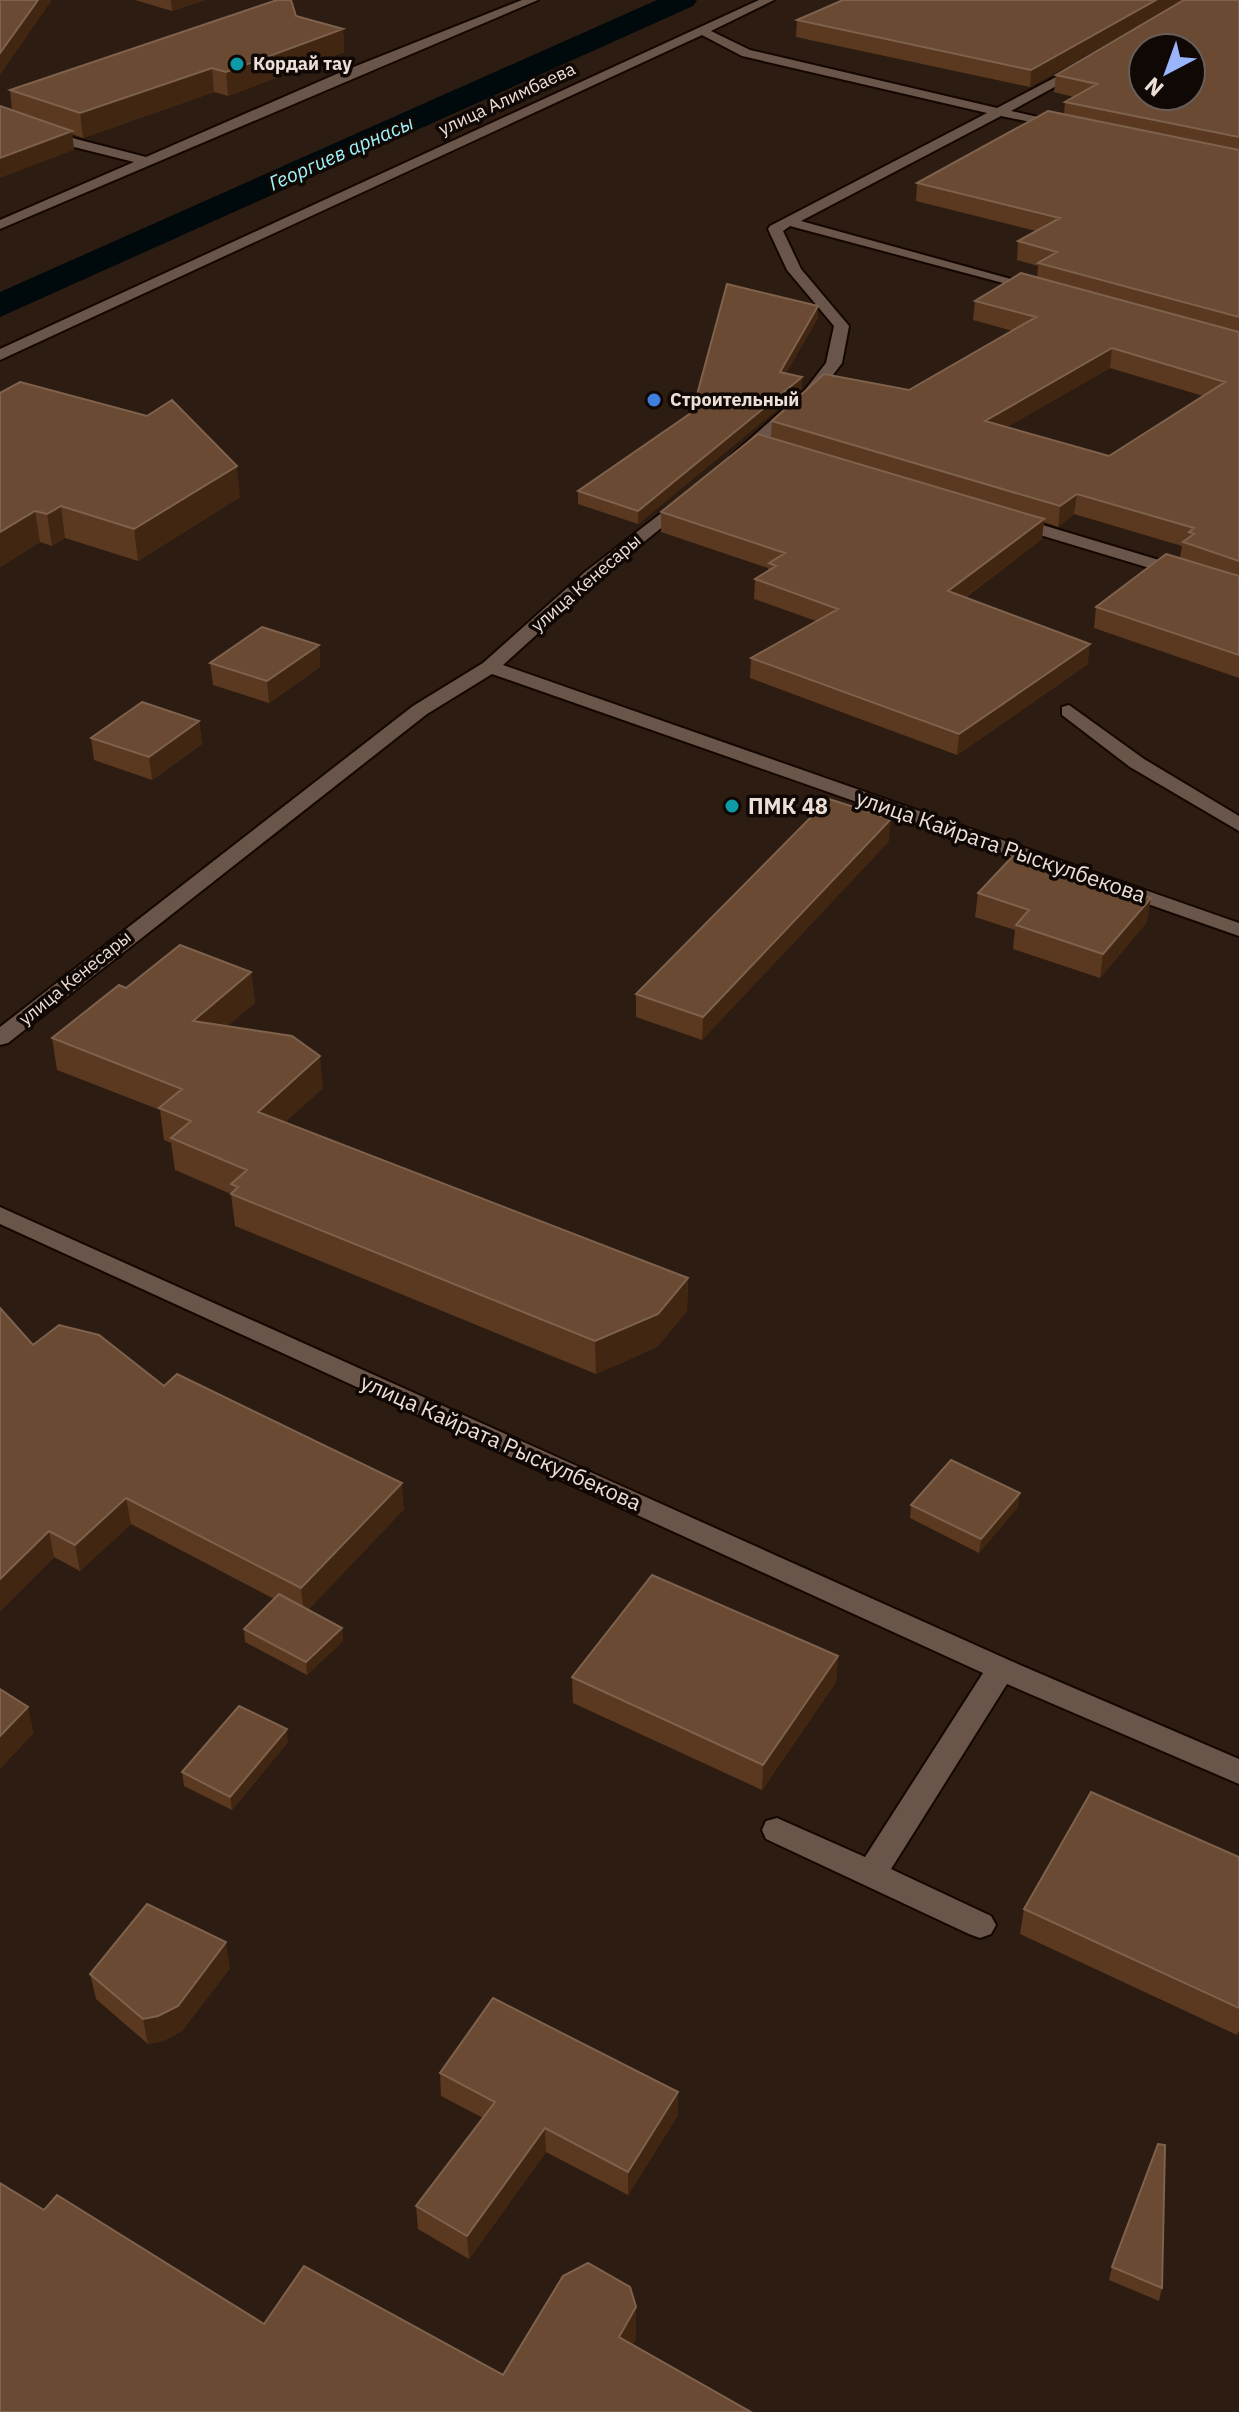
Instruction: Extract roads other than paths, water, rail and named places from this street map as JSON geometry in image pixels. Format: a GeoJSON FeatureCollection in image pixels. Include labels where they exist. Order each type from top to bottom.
{"type":"FeatureCollection","features":[{"type":"Feature","properties":{"kind":"street"},"geometry":{"type":"LineString","coordinates":[[0,225],[532,0]]}},
{"type":"Feature","properties":{"kind":"street","name":"улица Алимбаева"},"geometry":{"type":"LineString","coordinates":[[0,355],[768,0]]}},
{"type":"Feature","properties":{"kind":"street"},"geometry":{"type":"LineString","coordinates":[[701,30],[746,53],[1080,131]]}},
{"type":"Feature","properties":{"kind":"street"},"geometry":{"type":"LineString","coordinates":[[730,463],[762,446],[811,393],[834,363],[842,326],[794,270],[775,229],[1002,113],[1099,58]]}},
{"type":"Feature","properties":{"kind":"street"},"geometry":{"type":"LineString","coordinates":[[0,117],[71,142],[146,161]]}},
{"type":"Feature","properties":{"kind":"street"},"geometry":{"type":"LineString","coordinates":[[790,222],[1056,296]]}},
{"type":"Feature","properties":{"kind":"street","name":"улица Кенесары"},"geometry":{"type":"LineString","coordinates":[[0,1038],[420,710],[490,667],[591,576],[706,483]]}},
{"type":"Feature","properties":{"kind":"street"},"geometry":{"type":"LineString","coordinates":[[998,517],[1239,590]]}},
{"type":"Feature","properties":{"kind":"street","name":"улица Кайрата Рыскулбекова"},"geometry":{"type":"LineString","coordinates":[[490,667],[1239,930]]}},
{"type":"Feature","properties":{"kind":"street"},"geometry":{"type":"LineString","coordinates":[[1069,711],[1137,763],[1239,825]]}},
{"type":"Feature","properties":{"kind":"street","name":"улица Кайрата Рыскулбекова"},"geometry":{"type":"LineString","coordinates":[[0,1215],[1001,1669],[1239,1772]]}},
{"type":"Feature","properties":{"kind":"street"},"geometry":{"type":"LineString","coordinates":[[871,1874],[1001,1669]]}},
{"type":"Feature","properties":{"kind":"street"},"geometry":{"type":"LineString","coordinates":[[777,1830],[980,1925]]}},
{"type":"Feature","properties":{"kind":"waterway","name":"Георгиев арнасы"},"geometry":{"type":"LineString","coordinates":[[0,306],[682,0]]}},
{"type":"Feature","properties":{"kind":"place","name":"Кордай тау"},"geometry":{"type":"Point","coordinates":[237,64]}},
{"type":"Feature","properties":{"kind":"place","name":"Строительный"},"geometry":{"type":"Point","coordinates":[654,400]}},
{"type":"Feature","properties":{"kind":"place","name":"ПМК 48"},"geometry":{"type":"Point","coordinates":[732,806]}}]}
